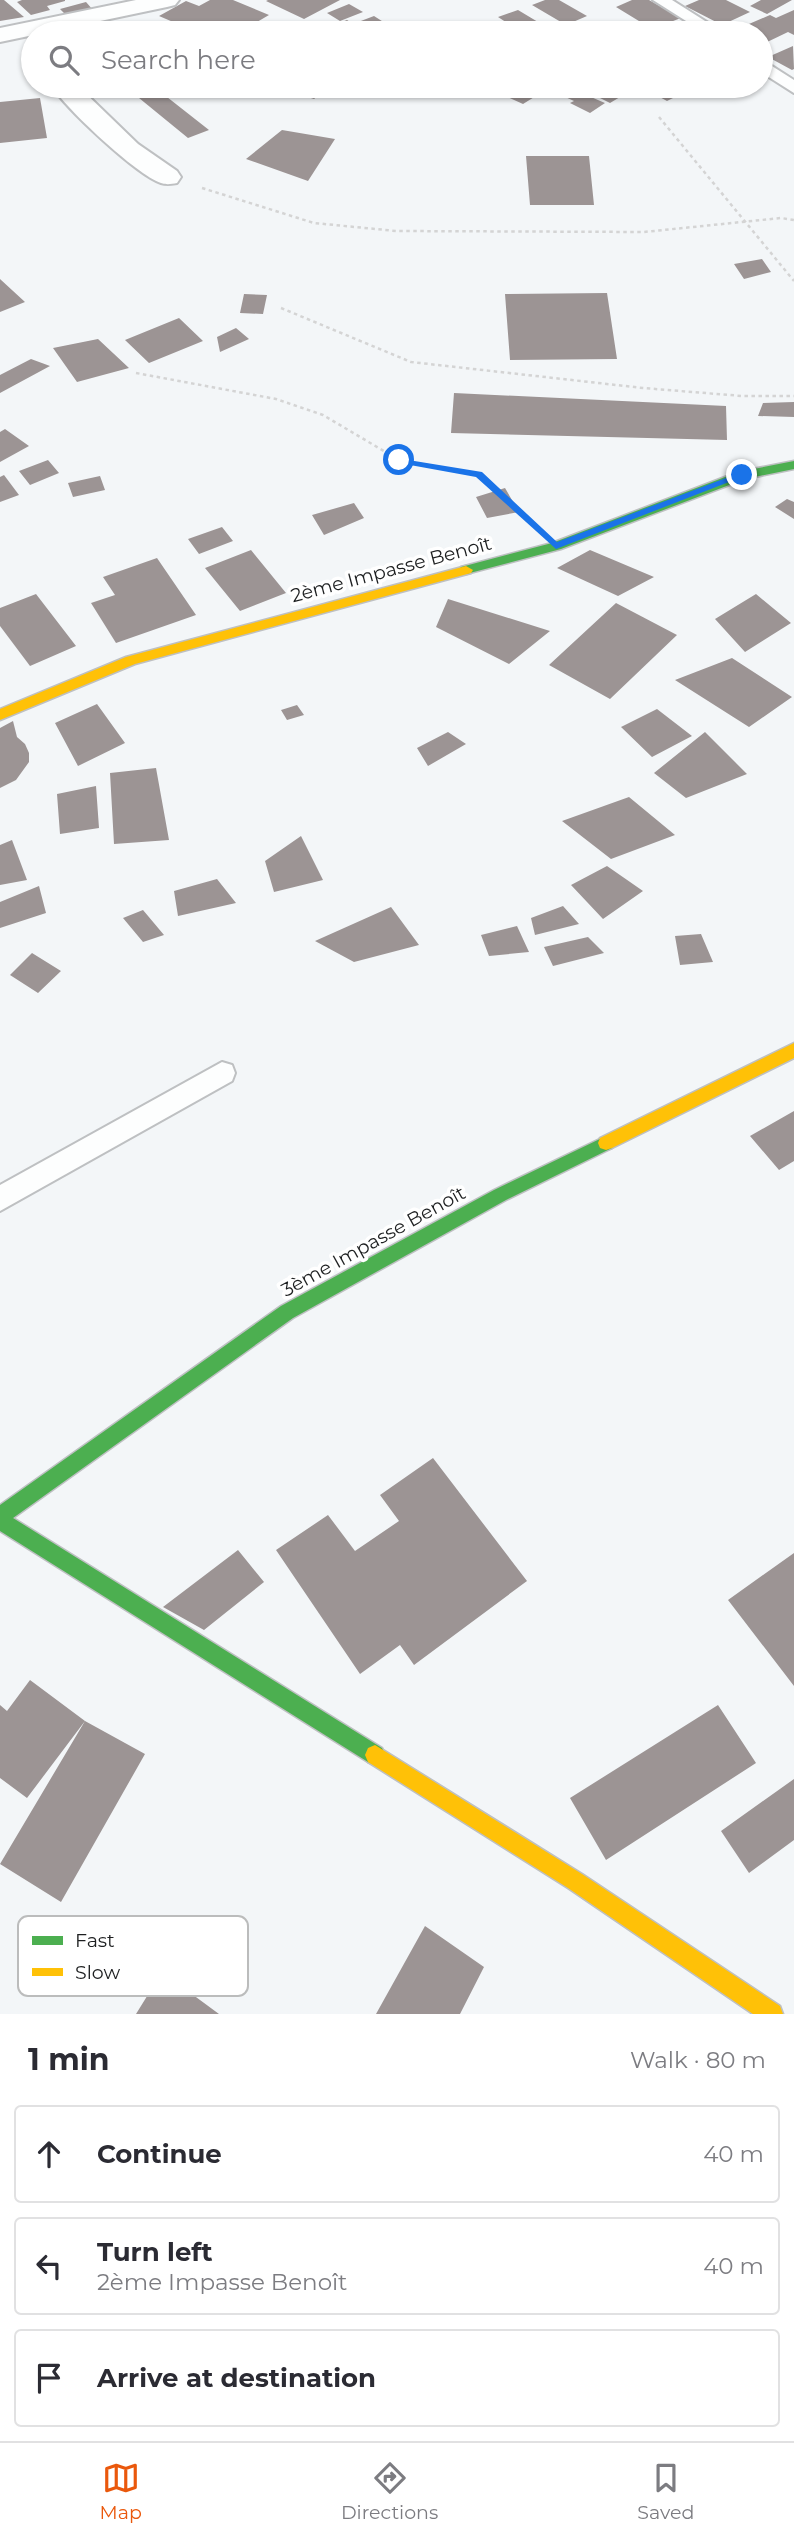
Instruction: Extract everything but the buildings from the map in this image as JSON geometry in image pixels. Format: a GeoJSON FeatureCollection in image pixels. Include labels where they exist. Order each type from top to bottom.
{"type":"FeatureCollection","features":[{"type":"Feature","properties":{"kind":"street"},"geometry":{"type":"LineString","coordinates":[[67,21],[167,0]]}},
{"type":"Feature","properties":{"kind":"street"},"geometry":{"type":"LineString","coordinates":[[5,34],[21,47]]}},
{"type":"Feature","properties":{"kind":"street"},"geometry":{"type":"LineString","coordinates":[[76,98],[129,149],[168,177]]}},
{"type":"Feature","properties":{"kind":"street","name":"2ème Impasse Benoît"},"geometry":{"type":"LineString","coordinates":[[0,715],[131,660],[556,546],[742,475],[794,466]]}},
{"type":"Feature","properties":{"kind":"street","name":"3ème Impasse Benoît"},"geometry":{"type":"LineString","coordinates":[[0,1518],[287,1312],[500,1195],[794,1050]]}},
{"type":"Feature","properties":{"kind":"street"},"geometry":{"type":"LineString","coordinates":[[0,1518],[575,1881],[772,2014]]}},
{"type":"Feature","properties":{"kind":"lane"},"geometry":{"type":"LineString","coordinates":[[661,0],[696,21]]}},
{"type":"Feature","properties":{"kind":"lane"},"geometry":{"type":"LineString","coordinates":[[773,73],[794,88]]}},
{"type":"Feature","properties":{"kind":"lane"},"geometry":{"type":"LineString","coordinates":[[0,1199],[222,1073]]}},
{"type":"Feature","properties":{"kind":"path"},"geometry":{"type":"LineString","coordinates":[[659,117],[794,281]]}},
{"type":"Feature","properties":{"kind":"path"},"geometry":{"type":"LineString","coordinates":[[168,177],[314,223],[396,232],[645,232],[781,218],[794,220]]}},
{"type":"Feature","properties":{"kind":"path"},"geometry":{"type":"LineString","coordinates":[[281,309],[411,362],[643,388],[742,396],[794,396]]}},
{"type":"Feature","properties":{"kind":"path"},"geometry":{"type":"LineString","coordinates":[[136,373],[276,400],[323,415],[399,460],[479,474],[556,546]]}},
{"type":"Feature","properties":{"kind":"traffic: fast"},"geometry":{"type":"LineString","coordinates":[[466,570],[556,546],[742,475],[794,465]]}},
{"type":"Feature","properties":{"kind":"traffic: fast"},"geometry":{"type":"LineString","coordinates":[[0,1516],[287,1312],[500,1195],[606,1143]]}},
{"type":"Feature","properties":{"kind":"traffic: fast"},"geometry":{"type":"LineString","coordinates":[[0,1520],[375,1755]]}},
{"type":"Feature","properties":{"kind":"traffic: slow"},"geometry":{"type":"LineString","coordinates":[[0,715],[131,660],[466,570]]}},
{"type":"Feature","properties":{"kind":"traffic: slow"},"geometry":{"type":"LineString","coordinates":[[606,1143],[794,1050]]}},
{"type":"Feature","properties":{"kind":"traffic: slow"},"geometry":{"type":"LineString","coordinates":[[375,1755],[575,1881],[772,2014]]}},
{"type":"Feature","properties":{"kind":"route"},"geometry":{"type":"LineString","coordinates":[[399,460],[479,474],[556,546],[742,475]]}}]}
